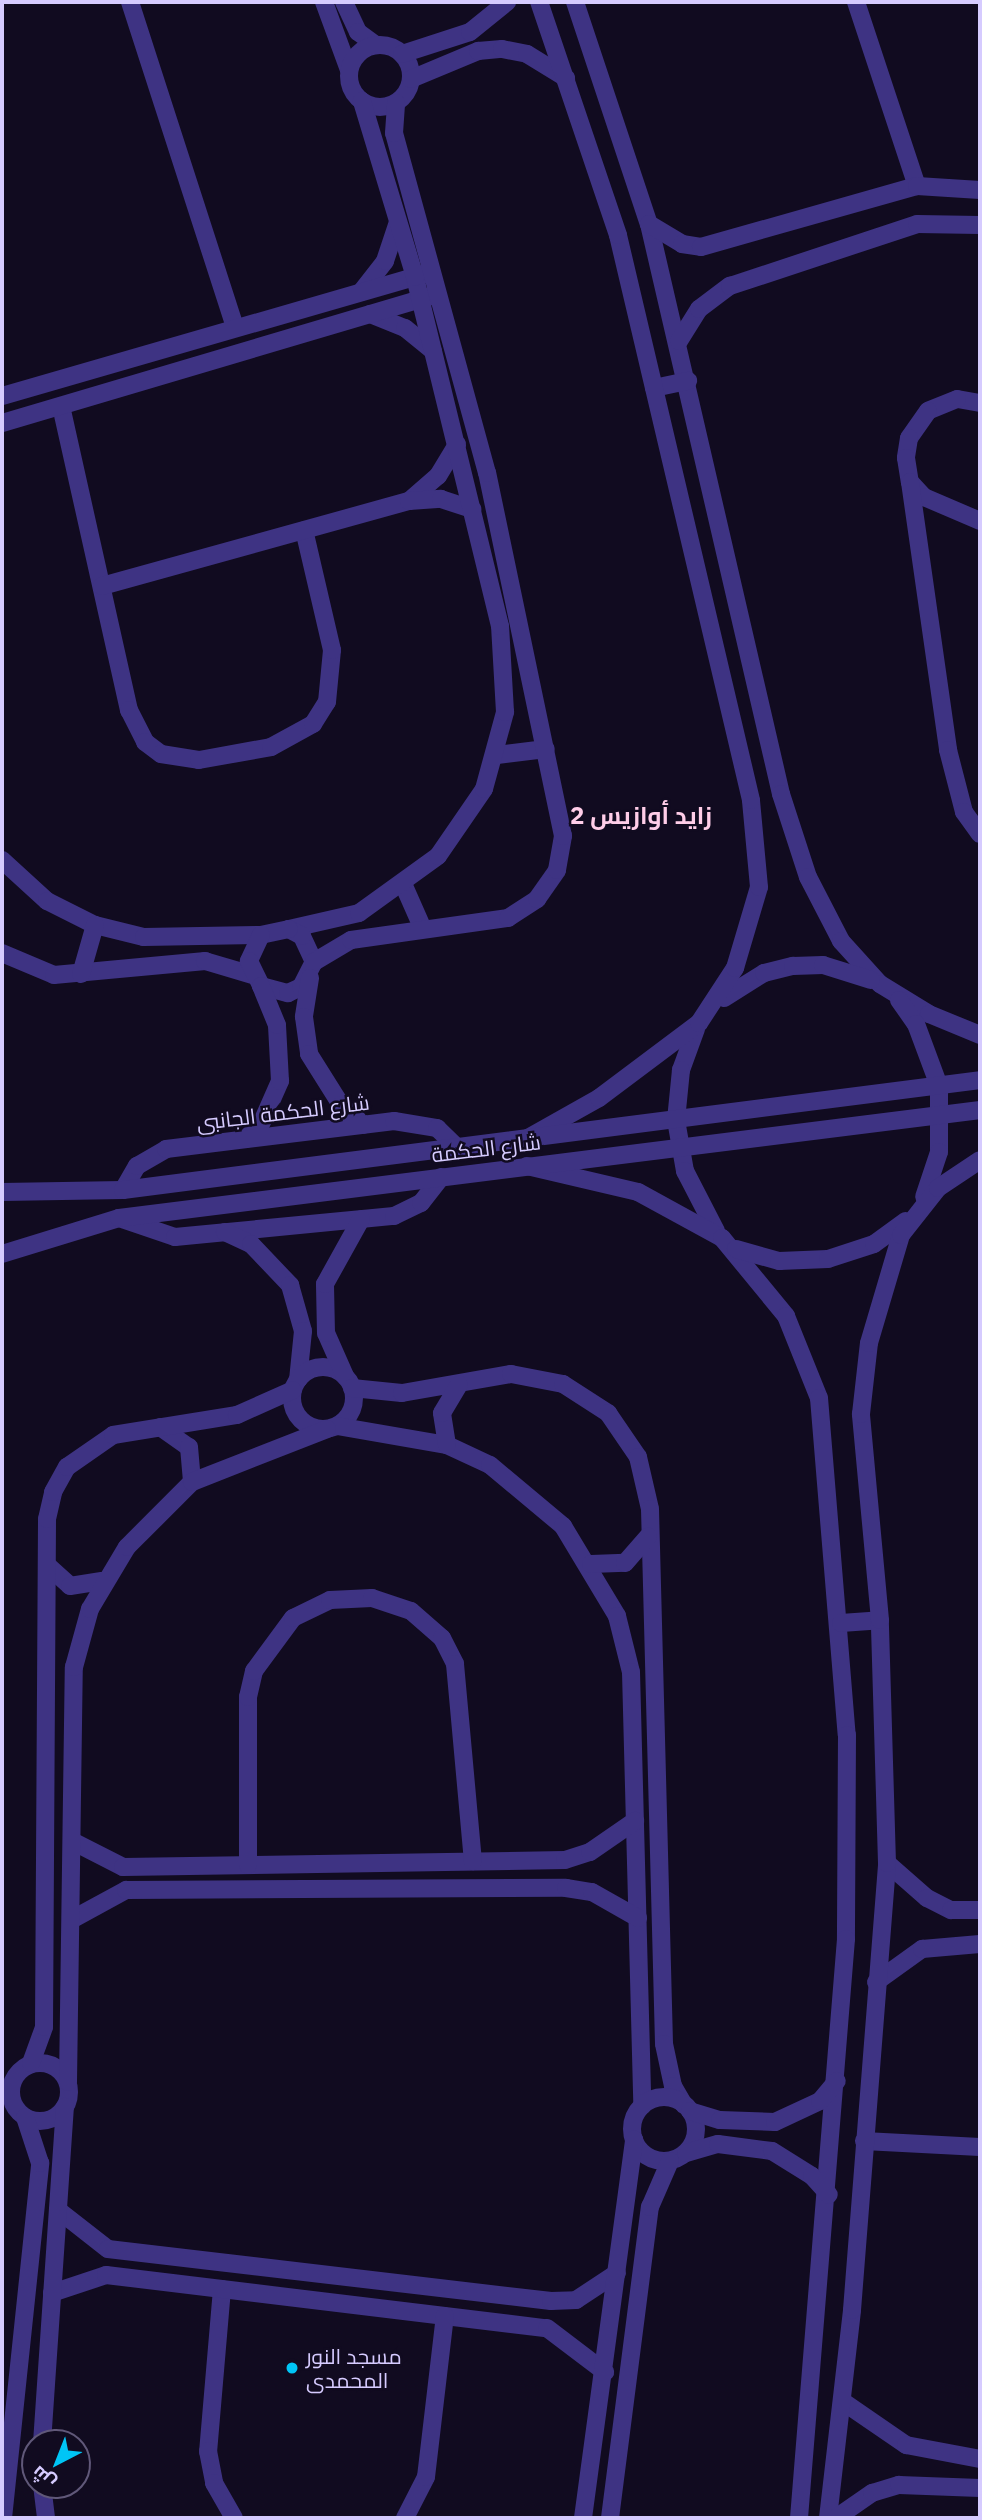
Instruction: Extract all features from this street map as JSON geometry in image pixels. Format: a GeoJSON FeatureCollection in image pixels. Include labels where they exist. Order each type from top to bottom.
{"type":"FeatureCollection","features":[{"type":"Feature","properties":{"kind":"street"},"geometry":{"type":"LineString","coordinates":[[130,2],[235,328]]}},
{"type":"Feature","properties":{"kind":"street"},"geometry":{"type":"LineString","coordinates":[[3,865],[47,901],[95,925],[144,937],[261,935],[289,929],[359,913],[404,886],[466,821],[497,755],[506,669],[465,478],[415,277],[362,101],[324,2]]}},
{"type":"Feature","properties":{"kind":"street"},"geometry":{"type":"LineString","coordinates":[[344,2],[358,32],[376,45],[402,54],[470,32],[507,2]]}},
{"type":"Feature","properties":{"kind":"street"},"geometry":{"type":"LineString","coordinates":[[538,2],[568,80],[618,235],[751,800],[759,887],[747,938],[714,1006]]}},
{"type":"Feature","properties":{"kind":"street"},"geometry":{"type":"LineString","coordinates":[[575,2],[649,224],[679,341],[781,794],[826,917],[880,984],[897,998],[916,1024],[939,1086],[942,1115],[939,1152],[917,1211],[892,1256],[877,1309],[861,1414],[880,1620],[887,1863],[854,2277],[828,2518]]}},
{"type":"Feature","properties":{"kind":"street"},"geometry":{"type":"LineString","coordinates":[[856,2],[917,186]]}},
{"type":"Feature","properties":{"kind":"street"},"geometry":{"type":"LineString","coordinates":[[349,70],[364,49],[376,45]]}},
{"type":"Feature","properties":{"kind":"street"},"geometry":{"type":"LineString","coordinates":[[2,953],[28,969],[81,974],[205,961],[288,993],[312,969],[351,940],[508,918],[537,899],[556,870],[563,836],[487,473],[434,271],[394,133],[396,103],[411,79],[478,51],[502,49],[549,64],[568,80]]}},
{"type":"Feature","properties":{"kind":"street"},"geometry":{"type":"LineString","coordinates":[[402,54],[411,79]]}},
{"type":"Feature","properties":{"kind":"street"},"geometry":{"type":"LineString","coordinates":[[362,101],[396,103]]}},
{"type":"Feature","properties":{"kind":"street"},"geometry":{"type":"LineString","coordinates":[[649,224],[682,244],[721,244],[917,186],[980,191]]}},
{"type":"Feature","properties":{"kind":"street"},"geometry":{"type":"LineString","coordinates":[[360,292],[385,261],[398,222]]}},
{"type":"Feature","properties":{"kind":"street"},"geometry":{"type":"LineString","coordinates":[[679,341],[699,309],[730,286],[917,224],[980,225]]}},
{"type":"Feature","properties":{"kind":"street"},"geometry":{"type":"LineString","coordinates":[[2,396],[434,271]]}},
{"type":"Feature","properties":{"kind":"street"},"geometry":{"type":"LineString","coordinates":[[2,423],[440,294]]}},
{"type":"Feature","properties":{"kind":"street"},"geometry":{"type":"LineString","coordinates":[[370,314],[405,328],[433,352]]}},
{"type":"Feature","properties":{"kind":"street"},"geometry":{"type":"LineString","coordinates":[[136,356],[144,381]]}},
{"type":"Feature","properties":{"kind":"street"},"geometry":{"type":"LineString","coordinates":[[654,388],[688,381]]}},
{"type":"Feature","properties":{"kind":"street"},"geometry":{"type":"LineString","coordinates":[[980,403],[943,403],[917,423],[906,458],[948,750],[964,812],[980,834]]}},
{"type":"Feature","properties":{"kind":"street"},"geometry":{"type":"LineString","coordinates":[[61,406],[129,710],[145,742],[180,760],[271,747],[313,724],[334,677],[304,530]]}},
{"type":"Feature","properties":{"kind":"street"},"geometry":{"type":"LineString","coordinates":[[409,501],[438,476],[457,444]]}},
{"type":"Feature","properties":{"kind":"street"},"geometry":{"type":"LineString","coordinates":[[465,478],[487,473]]}},
{"type":"Feature","properties":{"kind":"street"},"geometry":{"type":"LineString","coordinates":[[910,482],[941,508],[980,521]]}},
{"type":"Feature","properties":{"kind":"street"},"geometry":{"type":"LineString","coordinates":[[102,586],[409,501],[441,499],[472,509]]}},
{"type":"Feature","properties":{"kind":"street"},"geometry":{"type":"LineString","coordinates":[[497,755],[546,750]]}},
{"type":"Feature","properties":{"kind":"street"},"geometry":{"type":"LineString","coordinates":[[751,800],[781,794]]}},
{"type":"Feature","properties":{"kind":"street"},"geometry":{"type":"LineString","coordinates":[[404,886],[423,929]]}},
{"type":"Feature","properties":{"kind":"street"},"geometry":{"type":"LineString","coordinates":[[81,974],[95,925]]}},
{"type":"Feature","properties":{"kind":"street"},"geometry":{"type":"LineString","coordinates":[[289,929],[302,936],[312,969],[304,1017],[309,1054],[341,1105],[363,1125]]}},
{"type":"Feature","properties":{"kind":"street"},"geometry":{"type":"LineString","coordinates":[[246,1139],[262,1122],[279,1081],[277,1025],[249,961],[261,935]]}},
{"type":"Feature","properties":{"kind":"street"},"geometry":{"type":"LineString","coordinates":[[526,1139],[598,1098],[699,1023],[737,987],[793,966],[823,965],[880,984]]}},
{"type":"Feature","properties":{"kind":"street"},"geometry":{"type":"LineString","coordinates":[[897,998],[980,1035]]}},
{"type":"Feature","properties":{"kind":"street"},"geometry":{"type":"LineString","coordinates":[[699,1023],[681,1070],[676,1120],[679,1146],[694,1195],[727,1243],[786,1316],[819,1398],[841,1623],[846,1939],[824,2275],[799,2518]]}},
{"type":"Feature","properties":{"kind":"street","name":"شارع الحكمة"},"geometry":{"type":"LineString","coordinates":[[2,1192],[123,1190],[980,1080]]}},
{"type":"Feature","properties":{"kind":"street","name":"شارع الحكمة"},"geometry":{"type":"LineString","coordinates":[[2,1254],[119,1218],[980,1110]]}},
{"type":"Feature","properties":{"kind":"street","name":"شارع الحكمة الجانبى"},"geometry":{"type":"LineString","coordinates":[[123,1190],[137,1166],[166,1149],[363,1125],[416,1122],[437,1128],[458,1148]]}},
{"type":"Feature","properties":{"kind":"street"},"geometry":{"type":"LineString","coordinates":[[527,1166],[638,1192],[727,1243],[779,1261],[828,1259],[874,1244],[980,1160]]}},
{"type":"Feature","properties":{"kind":"street"},"geometry":{"type":"LineString","coordinates":[[119,1218],[175,1237],[394,1216],[421,1203],[441,1177]]}},
{"type":"Feature","properties":{"kind":"street"},"geometry":{"type":"LineString","coordinates":[[43,2429],[68,2082],[74,1667],[102,1581],[192,1482],[332,1428],[352,1410],[350,1383],[326,1333],[325,1284],[361,1219]]}},
{"type":"Feature","properties":{"kind":"street"},"geometry":{"type":"LineString","coordinates":[[225,1232],[251,1244],[290,1285],[303,1331],[296,1385],[304,1423],[447,1445],[529,1493],[591,1564],[617,1616],[631,1672],[642,2106],[633,2122],[634,2140],[605,2372],[583,2518]]}},
{"type":"Feature","properties":{"kind":"street"},"geometry":{"type":"LineString","coordinates":[[3,2518],[40,2163],[11,2088],[27,2065],[44,2027],[47,1519],[67,1467],[113,1435],[257,1409],[328,1368],[350,1383],[402,1393],[511,1374],[550,1382],[608,1413],[638,1457],[650,1509],[648,1538],[664,2044],[666,2065],[696,2133],[678,2157],[650,2207],[610,2518]]}},
{"type":"Feature","properties":{"kind":"street"},"geometry":{"type":"LineString","coordinates":[[447,1445],[442,1413],[459,1385]]}},
{"type":"Feature","properties":{"kind":"street"},"geometry":{"type":"LineString","coordinates":[[160,1427],[189,1447],[192,1482]]}},
{"type":"Feature","properties":{"kind":"street"},"geometry":{"type":"LineString","coordinates":[[591,1564],[625,1563],[648,1538]]}},
{"type":"Feature","properties":{"kind":"street"},"geometry":{"type":"LineString","coordinates":[[47,1565],[70,1587],[102,1581]]}},
{"type":"Feature","properties":{"kind":"street"},"geometry":{"type":"LineString","coordinates":[[248,1865],[248,1697],[254,1671],[293,1618],[331,1600],[372,1598],[411,1611],[442,1638],[455,1664],[473,1861]]}},
{"type":"Feature","properties":{"kind":"street"},"geometry":{"type":"LineString","coordinates":[[841,1623],[880,1620]]}},
{"type":"Feature","properties":{"kind":"street"},"geometry":{"type":"LineString","coordinates":[[72,1841],[123,1867],[535,1860],[590,1852],[635,1821]]}},
{"type":"Feature","properties":{"kind":"street"},"geometry":{"type":"LineString","coordinates":[[535,1860],[536,1888]]}},
{"type":"Feature","properties":{"kind":"street"},"geometry":{"type":"LineString","coordinates":[[365,1863],[366,1889]]}},
{"type":"Feature","properties":{"kind":"street"},"geometry":{"type":"LineString","coordinates":[[887,1863],[927,1898],[951,1910],[980,1910]]}},
{"type":"Feature","properties":{"kind":"street"},"geometry":{"type":"LineString","coordinates":[[71,1920],[126,1890],[536,1888],[592,1892],[638,1919]]}},
{"type":"Feature","properties":{"kind":"street"},"geometry":{"type":"LineString","coordinates":[[876,1982],[922,1948],[980,1944]]}},
{"type":"Feature","properties":{"kind":"street"},"geometry":{"type":"LineString","coordinates":[[2,2072],[27,2065],[53,2065],[68,2082]]}},
{"type":"Feature","properties":{"kind":"street"},"geometry":{"type":"LineString","coordinates":[[642,2106],[663,2098],[720,2120],[775,2122],[799,2115],[837,2081]]}},
{"type":"Feature","properties":{"kind":"street"},"geometry":{"type":"LineString","coordinates":[[2,2107],[47,2121],[65,2107]]}},
{"type":"Feature","properties":{"kind":"street"},"geometry":{"type":"LineString","coordinates":[[634,2140],[648,2157],[678,2157],[718,2144],[772,2151],[812,2176],[829,2195]]}},
{"type":"Feature","properties":{"kind":"street"},"geometry":{"type":"LineString","coordinates":[[864,2141],[980,2147]]}},
{"type":"Feature","properties":{"kind":"street"},"geometry":{"type":"LineString","coordinates":[[58,2210],[108,2249],[551,2301],[576,2300],[617,2273]]}},
{"type":"Feature","properties":{"kind":"street"},"geometry":{"type":"LineString","coordinates":[[52,2293],[106,2275],[547,2328],[605,2372]]}},
{"type":"Feature","properties":{"kind":"street"},"geometry":{"type":"LineString","coordinates":[[824,2275],[854,2277]]}},
{"type":"Feature","properties":{"kind":"street"},"geometry":{"type":"LineString","coordinates":[[353,2305],[355,2278]]}},
{"type":"Feature","properties":{"kind":"street"},"geometry":{"type":"LineString","coordinates":[[222,2289],[208,2451],[214,2483],[234,2518]]}},
{"type":"Feature","properties":{"kind":"street"},"geometry":{"type":"LineString","coordinates":[[405,2518],[426,2477],[445,2316]]}},
{"type":"Feature","properties":{"kind":"street"},"geometry":{"type":"LineString","coordinates":[[842,2401],[906,2445],[980,2459]]}},
{"type":"Feature","properties":{"kind":"street"},"geometry":{"type":"LineString","coordinates":[[836,2518],[872,2493],[899,2485],[980,2487]]}},
{"type":"Feature","properties":{"kind":"street"},"geometry":{"type":"LineString","coordinates":[[44,2499],[46,2518]]}},
{"type":"Feature","properties":{"kind":"place","name":"مسجد النور المحمدى"},"geometry":{"type":"Point","coordinates":[292,2368]}},
{"type":"Feature","properties":{"kind":"district","name":"زايد أوازيس 2"},"geometry":{"type":"Point","coordinates":[641,816]}}]}
